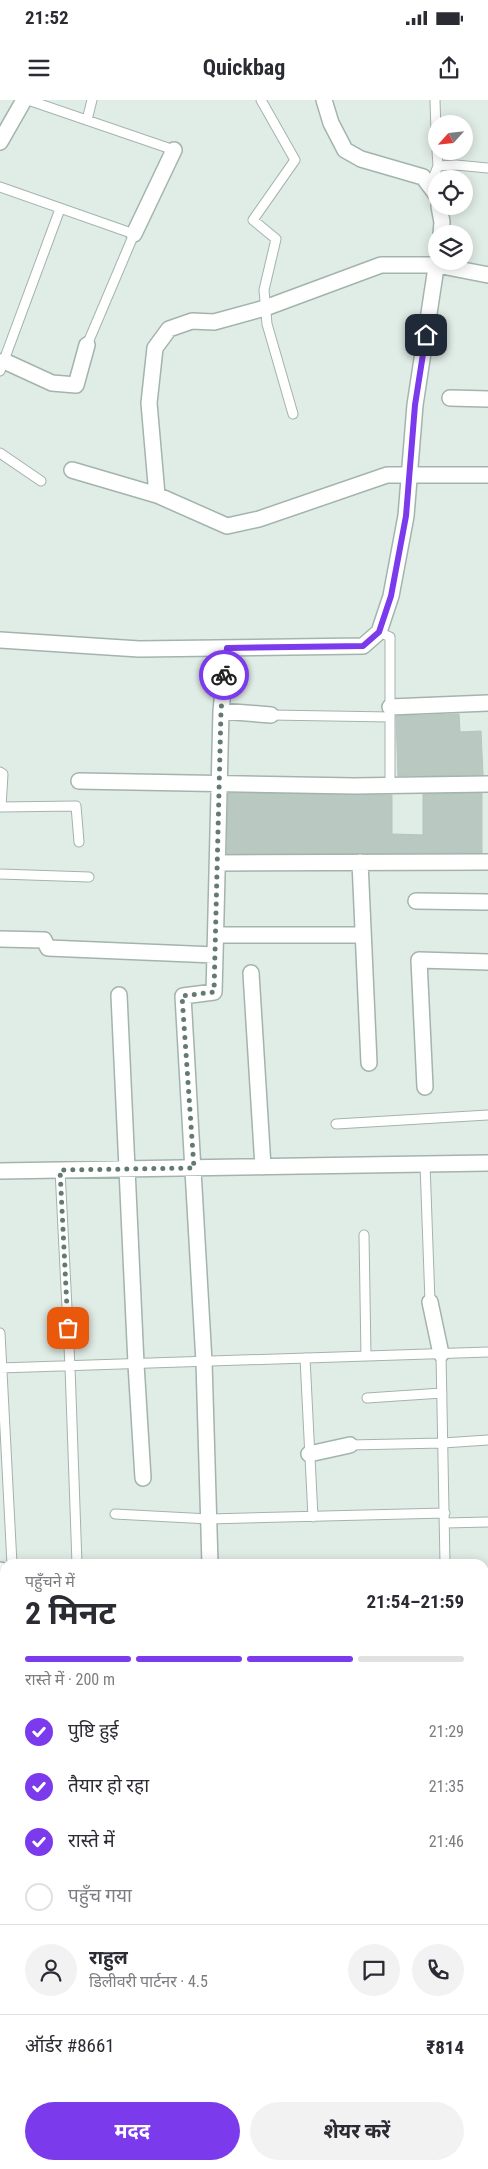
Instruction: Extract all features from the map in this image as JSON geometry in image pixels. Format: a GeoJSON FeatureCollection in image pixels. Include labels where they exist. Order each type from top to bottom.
{"type":"FeatureCollection","features":[{"type":"Feature","properties":{"kind":"street"},"geometry":{"type":"LineString","coordinates":[[0,142],[24,100]]}},
{"type":"Feature","properties":{"kind":"street"},"geometry":{"type":"LineString","coordinates":[[324,100],[330,123],[345,150],[361,158],[423,177],[428,184]]}},
{"type":"Feature","properties":{"kind":"street"},"geometry":{"type":"LineString","coordinates":[[134,234],[174,150]]}},
{"type":"Feature","properties":{"kind":"street"},"geometry":{"type":"LineString","coordinates":[[158,495],[149,403],[155,348],[169,329],[192,321],[214,322],[265,308],[381,264],[428,263]]}},
{"type":"Feature","properties":{"kind":"street"},"geometry":{"type":"LineString","coordinates":[[0,640],[139,649],[363,646],[379,632],[391,596],[406,516],[415,405],[436,270]]}},
{"type":"Feature","properties":{"kind":"street"},"geometry":{"type":"LineString","coordinates":[[467,270],[488,275]]}},
{"type":"Feature","properties":{"kind":"street"},"geometry":{"type":"LineString","coordinates":[[2,366],[52,383],[76,384],[87,345]]}},
{"type":"Feature","properties":{"kind":"street"},"geometry":{"type":"LineString","coordinates":[[450,398],[488,399]]}},
{"type":"Feature","properties":{"kind":"street"},"geometry":{"type":"LineString","coordinates":[[72,470],[158,495],[227,526],[259,518],[387,475],[488,475]]}},
{"type":"Feature","properties":{"kind":"street"},"geometry":{"type":"LineString","coordinates":[[210,1559],[204,1362],[194,1168],[182,996],[214,992],[221,711],[227,648]]}},
{"type":"Feature","properties":{"kind":"street"},"geometry":{"type":"LineString","coordinates":[[390,712],[488,703]]}},
{"type":"Feature","properties":{"kind":"street"},"geometry":{"type":"LineString","coordinates":[[221,711],[271,716]]}},
{"type":"Feature","properties":{"kind":"street"},"geometry":{"type":"LineString","coordinates":[[79,780],[390,786],[488,784]]}},
{"type":"Feature","properties":{"kind":"street"},"geometry":{"type":"LineString","coordinates":[[360,862],[369,1064]]}},
{"type":"Feature","properties":{"kind":"street"},"geometry":{"type":"LineString","coordinates":[[218,863],[488,862]]}},
{"type":"Feature","properties":{"kind":"street"},"geometry":{"type":"LineString","coordinates":[[416,901],[488,902]]}},
{"type":"Feature","properties":{"kind":"street"},"geometry":{"type":"LineString","coordinates":[[216,935],[363,935]]}},
{"type":"Feature","properties":{"kind":"street"},"geometry":{"type":"LineString","coordinates":[[0,939],[44,940],[48,948],[91,948],[215,955]]}},
{"type":"Feature","properties":{"kind":"street"},"geometry":{"type":"LineString","coordinates":[[425,1087],[419,960],[488,962]]}},
{"type":"Feature","properties":{"kind":"street"},"geometry":{"type":"LineString","coordinates":[[251,973],[263,1167]]}},
{"type":"Feature","properties":{"kind":"street"},"geometry":{"type":"LineString","coordinates":[[119,995],[136,1364],[144,1478]]}},
{"type":"Feature","properties":{"kind":"street"},"geometry":{"type":"LineString","coordinates":[[0,1171],[488,1164]]}},
{"type":"Feature","properties":{"kind":"street"},"geometry":{"type":"LineString","coordinates":[[430,1302],[441,1354]]}},
{"type":"Feature","properties":{"kind":"street"},"geometry":{"type":"LineString","coordinates":[[310,1454],[350,1445]]}},
{"type":"Feature","properties":{"kind":"lane"},"geometry":{"type":"LineString","coordinates":[[28,100],[174,150]]}},
{"type":"Feature","properties":{"kind":"lane"},"geometry":{"type":"LineString","coordinates":[[87,120],[92,100]]}},
{"type":"Feature","properties":{"kind":"lane"},"geometry":{"type":"LineString","coordinates":[[261,100],[295,160],[253,220],[276,239],[264,290],[265,308],[267,324],[293,414]]}},
{"type":"Feature","properties":{"kind":"lane"},"geometry":{"type":"LineString","coordinates":[[435,100],[435,115]]}},
{"type":"Feature","properties":{"kind":"lane"},"geometry":{"type":"LineString","coordinates":[[437,170],[438,160]]}},
{"type":"Feature","properties":{"kind":"lane"},"geometry":{"type":"LineString","coordinates":[[438,166],[456,165],[488,168]]}},
{"type":"Feature","properties":{"kind":"lane"},"geometry":{"type":"LineString","coordinates":[[0,187],[134,234],[87,345]]}},
{"type":"Feature","properties":{"kind":"lane"},"geometry":{"type":"LineString","coordinates":[[2,366],[60,209]]}},
{"type":"Feature","properties":{"kind":"lane"},"geometry":{"type":"LineString","coordinates":[[0,453],[41,481]]}},
{"type":"Feature","properties":{"kind":"lane"},"geometry":{"type":"LineString","coordinates":[[379,632],[390,637],[390,786]]}},
{"type":"Feature","properties":{"kind":"lane"},"geometry":{"type":"LineString","coordinates":[[271,716],[390,712]]}},
{"type":"Feature","properties":{"kind":"lane"},"geometry":{"type":"LineString","coordinates":[[0,772],[3,774],[1,807],[76,806],[79,842]]}},
{"type":"Feature","properties":{"kind":"lane"},"geometry":{"type":"LineString","coordinates":[[0,874],[89,877]]}},
{"type":"Feature","properties":{"kind":"lane"},"geometry":{"type":"LineString","coordinates":[[336,1124],[488,1115]]}},
{"type":"Feature","properties":{"kind":"lane"},"geometry":{"type":"LineString","coordinates":[[425,1164],[430,1302]]}},
{"type":"Feature","properties":{"kind":"lane"},"geometry":{"type":"LineString","coordinates":[[60,1170],[77,1559]]}},
{"type":"Feature","properties":{"kind":"lane"},"geometry":{"type":"LineString","coordinates":[[364,1235],[366,1356]]}},
{"type":"Feature","properties":{"kind":"lane"},"geometry":{"type":"LineString","coordinates":[[0,1333],[12,1559]]}},
{"type":"Feature","properties":{"kind":"lane"},"geometry":{"type":"LineString","coordinates":[[1,1368],[488,1352]]}},
{"type":"Feature","properties":{"kind":"lane"},"geometry":{"type":"LineString","coordinates":[[441,1354],[445,1559]]}},
{"type":"Feature","properties":{"kind":"lane"},"geometry":{"type":"LineString","coordinates":[[305,1358],[313,1517]]}},
{"type":"Feature","properties":{"kind":"lane"},"geometry":{"type":"LineString","coordinates":[[367,1398],[442,1393]]}},
{"type":"Feature","properties":{"kind":"lane"},"geometry":{"type":"LineString","coordinates":[[350,1445],[488,1440]]}},
{"type":"Feature","properties":{"kind":"lane"},"geometry":{"type":"LineString","coordinates":[[115,1514],[209,1519],[445,1513]]}},
{"type":"Feature","properties":{"kind":"lane"},"geometry":{"type":"LineString","coordinates":[[445,1523],[488,1522]]}},
{"type":"Feature","properties":{"kind":"building"},"geometry":{"type":"Polygon","coordinates":[[[459,714],[460,732],[481,731],[483,775],[398,776],[396,716],[459,714]]]}},
{"type":"Feature","properties":{"kind":"building"},"geometry":{"type":"Polygon","coordinates":[[[228,793],[392,795],[392,834],[423,835],[423,794],[482,793],[482,853],[227,854],[228,793]]]}},
{"type":"Feature","properties":{"kind":"way so far"},"geometry":{"type":"LineString","coordinates":[[68,1328],[60,1170],[194,1168],[182,996],[214,992],[221,711],[224,675]]}},
{"type":"Feature","properties":{"kind":"route"},"geometry":{"type":"LineString","coordinates":[[224,675],[227,648],[363,646],[379,632],[391,596],[406,516],[415,405],[426,335]]}}]}
